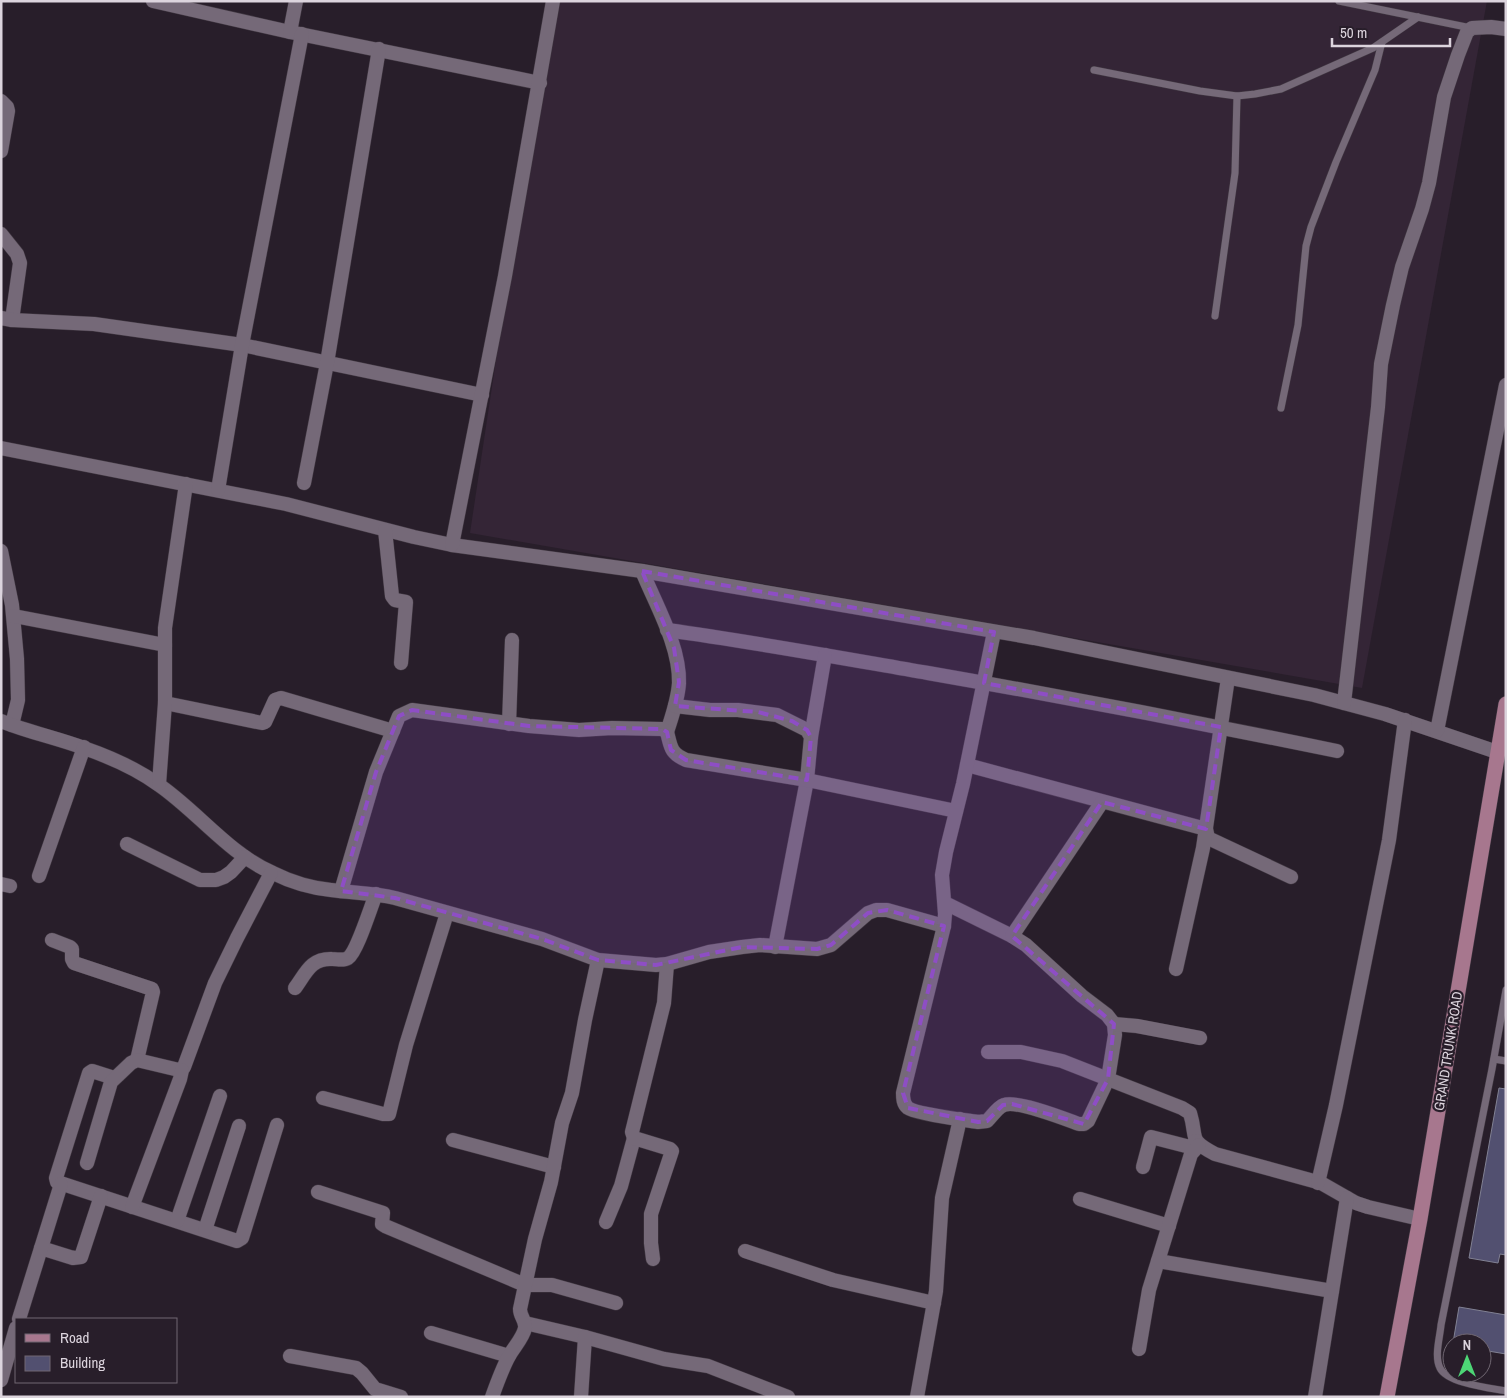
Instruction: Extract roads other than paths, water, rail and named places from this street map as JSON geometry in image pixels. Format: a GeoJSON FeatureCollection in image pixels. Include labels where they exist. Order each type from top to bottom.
{"type":"FeatureCollection","features":[{"type":"Feature","properties":{"kind":"main road","name":"GRAND TRUNK ROAD"},"geometry":{"type":"LineString","coordinates":[[1387,1397],[1420,1219],[1506,704]]}},
{"type":"Feature","properties":{"kind":"street"},"geometry":{"type":"LineString","coordinates":[[153,1],[296,33],[540,83]]}},
{"type":"Feature","properties":{"kind":"street"},"geometry":{"type":"LineString","coordinates":[[218,490],[296,33],[296,1]]}},
{"type":"Feature","properties":{"kind":"street"},"geometry":{"type":"LineString","coordinates":[[452,545],[482,395],[554,1]]}},
{"type":"Feature","properties":{"kind":"street"},"geometry":{"type":"LineString","coordinates":[[1344,703],[1364,536],[1381,364],[1402,267],[1429,183],[1444,97],[1467,32],[1472,28],[1491,27],[1506,29]]}},
{"type":"Feature","properties":{"kind":"street"},"geometry":{"type":"LineString","coordinates":[[304,484],[327,363],[379,49]]}},
{"type":"Feature","properties":{"kind":"street"},"geometry":{"type":"LineString","coordinates":[[1,100],[8,111],[1,151]]}},
{"type":"Feature","properties":{"kind":"street"},"geometry":{"type":"LineString","coordinates":[[1,234],[17,254],[20,263],[6,319],[94,324],[242,345],[482,395]]}},
{"type":"Feature","properties":{"kind":"street"},"geometry":{"type":"LineString","coordinates":[[1437,731],[1506,385]]}},
{"type":"Feature","properties":{"kind":"street"},"geometry":{"type":"LineString","coordinates":[[2,450],[286,504],[385,530],[452,545],[642,571],[994,632],[1228,678],[1344,703],[1406,720],[1497,752]]}},
{"type":"Feature","properties":{"kind":"street"},"geometry":{"type":"LineString","coordinates":[[159,784],[165,703],[164,628],[177,556],[186,484]]}},
{"type":"Feature","properties":{"kind":"street"},"geometry":{"type":"LineString","coordinates":[[385,530],[392,596],[395,600],[406,602],[401,663]]}},
{"type":"Feature","properties":{"kind":"street"},"geometry":{"type":"LineString","coordinates":[[1,551],[4,577],[14,616],[19,687],[18,700],[7,723],[84,747],[159,784],[245,857],[271,873],[291,881],[317,888],[376,894],[542,939],[598,960],[656,965],[742,946],[817,949],[831,945],[868,913],[876,910],[887,910],[944,926]]}},
{"type":"Feature","properties":{"kind":"street"},"geometry":{"type":"LineString","coordinates":[[642,571],[674,648],[677,662],[679,682],[675,706],[667,732],[671,750],[677,756],[686,760],[807,780],[956,811]]}},
{"type":"Feature","properties":{"kind":"street"},"geometry":{"type":"LineString","coordinates":[[14,616],[165,645]]}},
{"type":"Feature","properties":{"kind":"street"},"geometry":{"type":"LineString","coordinates":[[667,630],[748,641],[984,683],[1221,727],[1337,751]]}},
{"type":"Feature","properties":{"kind":"street"},"geometry":{"type":"LineString","coordinates":[[945,903],[1012,936],[1026,945],[1082,996],[1107,1015],[1114,1024],[1115,1035],[1108,1079],[1093,1112],[1084,1124],[1012,1104],[1003,1105],[987,1121],[960,1119],[908,1108],[903,1102],[903,1093],[944,926],[945,903],[942,875],[994,632]]}},
{"type":"Feature","properties":{"kind":"street"},"geometry":{"type":"LineString","coordinates":[[509,724],[512,640]]}},
{"type":"Feature","properties":{"kind":"street"},"geometry":{"type":"LineString","coordinates":[[775,946],[807,780],[811,737],[825,655]]}},
{"type":"Feature","properties":{"kind":"street"},"geometry":{"type":"LineString","coordinates":[[1176,969],[1206,830],[1228,678]]}},
{"type":"Feature","properties":{"kind":"street"},"geometry":{"type":"LineString","coordinates":[[165,703],[265,722],[274,700],[281,698],[393,731]]}},
{"type":"Feature","properties":{"kind":"street"},"geometry":{"type":"LineString","coordinates":[[675,706],[710,710],[738,710],[777,715],[807,730],[811,737]]}},
{"type":"Feature","properties":{"kind":"street"},"geometry":{"type":"LineString","coordinates":[[341,891],[376,772],[399,716],[412,710],[509,724],[579,730],[654,728],[667,732]]}},
{"type":"Feature","properties":{"kind":"street"},"geometry":{"type":"LineString","coordinates":[[1318,1183],[1336,1105],[1389,840],[1406,720]]}},
{"type":"Feature","properties":{"kind":"street"},"geometry":{"type":"LineString","coordinates":[[39,876],[84,747]]}},
{"type":"Feature","properties":{"kind":"street"},"geometry":{"type":"LineString","coordinates":[[967,765],[1206,830]]}},
{"type":"Feature","properties":{"kind":"street"},"geometry":{"type":"LineString","coordinates":[[1012,936],[1102,802]]}},
{"type":"Feature","properties":{"kind":"street"},"geometry":{"type":"LineString","coordinates":[[1206,830],[1208,838],[1291,877]]}},
{"type":"Feature","properties":{"kind":"street"},"geometry":{"type":"LineString","coordinates":[[127,844],[200,880],[216,880],[224,877],[245,857]]}},
{"type":"Feature","properties":{"kind":"street"},"geometry":{"type":"LineString","coordinates":[[132,1207],[215,983],[271,873]]}},
{"type":"Feature","properties":{"kind":"street"},"geometry":{"type":"LineString","coordinates":[[296,988],[310,966],[319,960],[343,960],[350,956],[376,894]]}},
{"type":"Feature","properties":{"kind":"street"},"geometry":{"type":"LineString","coordinates":[[323,1098],[389,1114],[406,1045],[447,913]]}},
{"type":"Feature","properties":{"kind":"street"},"geometry":{"type":"LineString","coordinates":[[52,940],[72,949],[74,963],[152,989],[153,992],[137,1060]]}},
{"type":"Feature","properties":{"kind":"street"},"geometry":{"type":"LineString","coordinates":[[492,1397],[509,1356],[523,1334],[525,1323],[520,1309],[535,1239],[554,1167],[562,1123],[575,1080],[598,960]]}},
{"type":"Feature","properties":{"kind":"street"},"geometry":{"type":"LineString","coordinates":[[606,1222],[621,1186],[634,1138],[632,1132],[664,1003],[667,964]]}},
{"type":"Feature","properties":{"kind":"street"},"geometry":{"type":"LineString","coordinates":[[1114,1024],[1137,1026],[1200,1038]]}},
{"type":"Feature","properties":{"kind":"street"},"geometry":{"type":"LineString","coordinates":[[988,1052],[1021,1052],[1062,1061],[1182,1108],[1190,1114],[1194,1136],[1198,1143],[1215,1154],[1318,1183],[1368,1207],[1420,1219]]}},
{"type":"Feature","properties":{"kind":"street"},"geometry":{"type":"LineString","coordinates":[[87,1163],[114,1078],[137,1060],[182,1070]]}},
{"type":"Feature","properties":{"kind":"street"},"geometry":{"type":"LineString","coordinates":[[114,1078],[92,1071],[89,1073],[56,1182],[237,1241],[242,1238],[277,1125]]}},
{"type":"Feature","properties":{"kind":"street"},"geometry":{"type":"LineString","coordinates":[[177,1221],[220,1096]]}},
{"type":"Feature","properties":{"kind":"street"},"geometry":{"type":"LineString","coordinates":[[916,1397],[939,1272],[942,1198],[960,1119]]}},
{"type":"Feature","properties":{"kind":"street"},"geometry":{"type":"LineString","coordinates":[[205,1230],[239,1126]]}},
{"type":"Feature","properties":{"kind":"street"},"geometry":{"type":"LineString","coordinates":[[1143,1167],[1151,1137],[1190,1147],[1198,1143]]}},
{"type":"Feature","properties":{"kind":"street"},"geometry":{"type":"LineString","coordinates":[[634,1138],[672,1151],[651,1214],[653,1259]]}},
{"type":"Feature","properties":{"kind":"street"},"geometry":{"type":"LineString","coordinates":[[453,1140],[554,1167]]}},
{"type":"Feature","properties":{"kind":"street"},"geometry":{"type":"LineString","coordinates":[[1138,1349],[1149,1290],[1191,1154],[1198,1143]]}},
{"type":"Feature","properties":{"kind":"street"},"geometry":{"type":"LineString","coordinates":[[19,1318],[61,1184]]}},
{"type":"Feature","properties":{"kind":"street"},"geometry":{"type":"LineString","coordinates":[[318,1192],[383,1213],[382,1224],[385,1226],[525,1285],[552,1285],[616,1303]]}},
{"type":"Feature","properties":{"kind":"street"},"geometry":{"type":"LineString","coordinates":[[41,1248],[73,1258],[81,1257],[101,1196]]}},
{"type":"Feature","properties":{"kind":"street"},"geometry":{"type":"LineString","coordinates":[[1080,1198],[1169,1226]]}},
{"type":"Feature","properties":{"kind":"street"},"geometry":{"type":"LineString","coordinates":[[1315,1397],[1347,1198]]}},
{"type":"Feature","properties":{"kind":"street"},"geometry":{"type":"LineString","coordinates":[[745,1251],[833,1280],[934,1303]]}},
{"type":"Feature","properties":{"kind":"street"},"geometry":{"type":"LineString","coordinates":[[1158,1261],[1332,1291]]}},
{"type":"Feature","properties":{"kind":"street"},"geometry":{"type":"LineString","coordinates":[[525,1323],[669,1360],[708,1366],[788,1397]]}},
{"type":"Feature","properties":{"kind":"street"},"geometry":{"type":"LineString","coordinates":[[1,1380],[15,1331]]}},
{"type":"Feature","properties":{"kind":"street"},"geometry":{"type":"LineString","coordinates":[[430,1333],[509,1356]]}},
{"type":"Feature","properties":{"kind":"street"},"geometry":{"type":"LineString","coordinates":[[581,1397],[585,1337]]}},
{"type":"Feature","properties":{"kind":"street"},"geometry":{"type":"LineString","coordinates":[[290,1356],[356,1368],[375,1390],[401,1397]]}},
{"type":"Feature","properties":{"kind":"lane"},"geometry":{"type":"LineString","coordinates":[[1339,1],[1472,28]]}},
{"type":"Feature","properties":{"kind":"lane"},"geometry":{"type":"LineString","coordinates":[[1094,70],[1200,91],[1237,96],[1280,89],[1373,48],[1418,17]]}},
{"type":"Feature","properties":{"kind":"lane"},"geometry":{"type":"LineString","coordinates":[[1281,408],[1298,325],[1306,246],[1311,227],[1375,70],[1382,42]]}},
{"type":"Feature","properties":{"kind":"lane"},"geometry":{"type":"LineString","coordinates":[[1215,316],[1235,174],[1237,96]]}},
{"type":"Feature","properties":{"kind":"lane"},"geometry":{"type":"LineString","coordinates":[[1506,990],[1441,1325],[1438,1357],[1440,1368],[1446,1375],[1458,1381],[1506,1391]]}},
{"type":"Feature","properties":{"kind":"lane"},"geometry":{"type":"LineString","coordinates":[[1494,1059],[1506,1061]]}}]}
